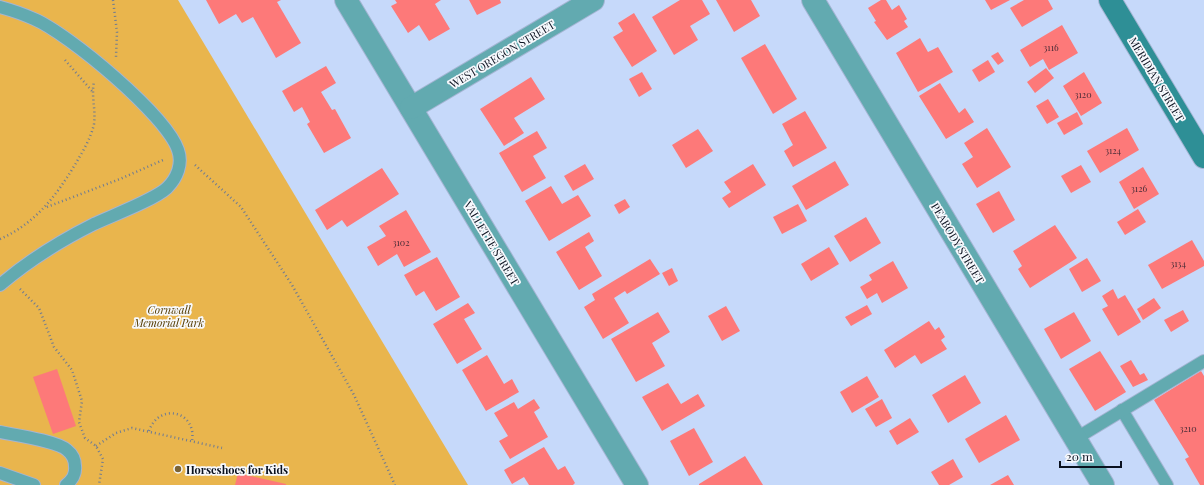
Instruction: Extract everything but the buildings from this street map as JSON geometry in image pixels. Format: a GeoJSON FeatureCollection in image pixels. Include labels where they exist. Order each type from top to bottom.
{"type":"FeatureCollection","features":[{"type":"Feature","properties":{"kind":"main road","name":"MERIDIAN STREET"},"geometry":{"type":"LineString","coordinates":[[1110,0],[1204,157]]}},
{"type":"Feature","properties":{"kind":"street","name":"VALLETTE STREET"},"geometry":{"type":"LineString","coordinates":[[346,0],[637,485]]}},
{"type":"Feature","properties":{"kind":"street","name":"WEST OREGON STREET"},"geometry":{"type":"LineString","coordinates":[[411,108],[593,0]]}},
{"type":"Feature","properties":{"kind":"street","name":"PEABODY STREET"},"geometry":{"type":"LineString","coordinates":[[813,0],[1103,485]]}},
{"type":"Feature","properties":{"kind":"lane"},"geometry":{"type":"LineString","coordinates":[[0,7],[34,19],[65,37],[105,70],[158,119],[178,150],[180,159],[179,169],[166,189],[74,235],[41,254],[4,282]]}},
{"type":"Feature","properties":{"kind":"lane"},"geometry":{"type":"LineString","coordinates":[[1075,438],[1204,361]]}},
{"type":"Feature","properties":{"kind":"lane"},"geometry":{"type":"LineString","coordinates":[[1122,410],[1167,485]]}},
{"type":"Feature","properties":{"kind":"lane"},"geometry":{"type":"LineString","coordinates":[[0,432],[58,445],[67,450],[74,461],[76,468],[72,481],[66,485]]}},
{"type":"Feature","properties":{"kind":"lane"},"geometry":{"type":"LineString","coordinates":[[0,473],[34,485]]}},
{"type":"Feature","properties":{"kind":"path"},"geometry":{"type":"LineString","coordinates":[[0,239],[27,223],[47,207],[65,182],[86,147],[94,125],[94,105],[92,92],[95,80],[116,58],[117,32],[113,0]]}},
{"type":"Feature","properties":{"kind":"path"},"geometry":{"type":"LineString","coordinates":[[61,56],[72,66],[92,92]]}},
{"type":"Feature","properties":{"kind":"path"},"geometry":{"type":"LineString","coordinates":[[47,207],[165,160],[192,160],[241,207],[274,257],[354,395],[395,485]]}},
{"type":"Feature","properties":{"kind":"path"},"geometry":{"type":"LineString","coordinates":[[4,282],[35,302],[41,313],[54,347],[72,370],[82,400],[79,422],[85,438],[96,446],[102,455],[103,464],[99,485]]}},
{"type":"Feature","properties":{"kind":"path"},"geometry":{"type":"LineString","coordinates":[[149,431],[155,419],[161,415],[175,414],[188,421],[193,435],[192,441]]}},
{"type":"Feature","properties":{"kind":"path"},"geometry":{"type":"LineString","coordinates":[[96,446],[103,440],[125,429],[132,428],[222,448]]}},
{"type":"Feature","properties":{"kind":"green space","name":"Cornwall Memorial Park"},"geometry":{"type":"Polygon","coordinates":[[[0,0],[178,0],[468,485],[0,485],[0,0]]]}},
{"type":"Feature","properties":{"kind":"place","name":"Horseshoes for Kids"},"geometry":{"type":"Point","coordinates":[178,469]}}]}
